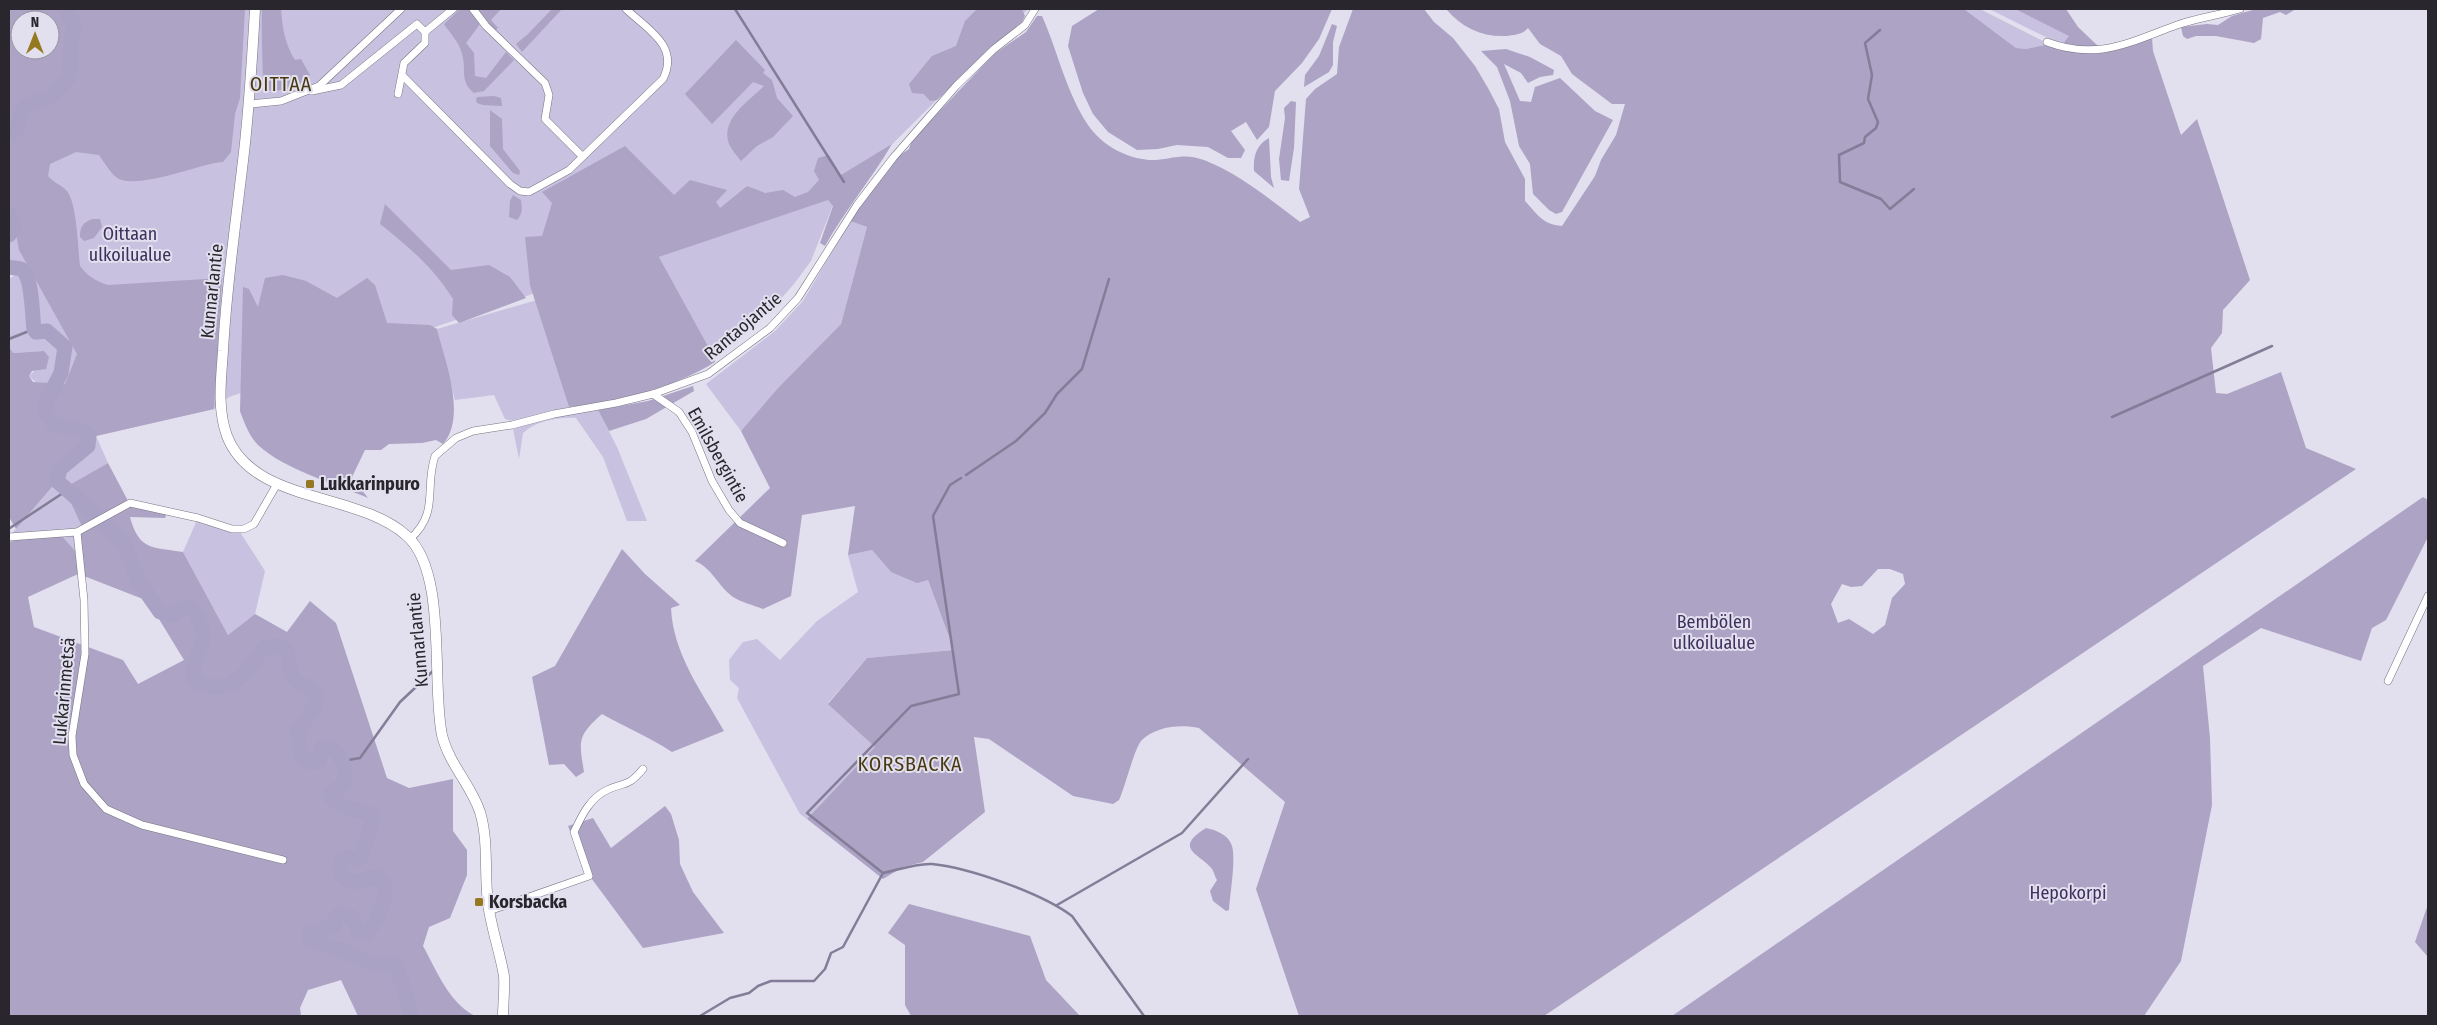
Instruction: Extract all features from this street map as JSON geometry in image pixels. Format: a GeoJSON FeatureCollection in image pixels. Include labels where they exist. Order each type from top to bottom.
{"type":"FeatureCollection","features":[{"type":"Feature","properties":{"kind":"main road","name":"Kunnarlantie"},"geometry":{"type":"LineString","coordinates":[[255,9],[250,104],[226,301],[221,408],[226,432],[231,446],[242,460],[258,473],[277,484],[362,510],[385,520],[410,539],[418,551],[432,594],[442,735],[451,758],[476,804],[483,828],[489,912],[504,978],[503,1016]]}},
{"type":"Feature","properties":{"kind":"street"},"geometry":{"type":"LineString","coordinates":[[312,91],[320,86],[401,9]]}},
{"type":"Feature","properties":{"kind":"street"},"geometry":{"type":"LineString","coordinates":[[425,32],[453,9]]}},
{"type":"Feature","properties":{"kind":"street"},"geometry":{"type":"LineString","coordinates":[[473,9],[486,26],[545,83],[549,94],[545,119],[582,156]]}},
{"type":"Feature","properties":{"kind":"street"},"geometry":{"type":"LineString","coordinates":[[403,76],[510,184],[520,191],[529,192],[553,181],[569,170],[663,79],[668,70],[669,59],[660,40],[626,9]]}},
{"type":"Feature","properties":{"kind":"street","name":"Rantaojantie"},"geometry":{"type":"LineString","coordinates":[[410,539],[421,528],[428,514],[435,456],[456,438],[473,431],[512,425],[554,414],[653,394],[708,374],[770,328],[798,298],[858,205],[894,158],[956,86],[994,49],[1025,25],[1035,9]]}},
{"type":"Feature","properties":{"kind":"street"},"geometry":{"type":"LineString","coordinates":[[2047,42],[2062,48],[2112,49],[2178,25],[2240,9]]}},
{"type":"Feature","properties":{"kind":"street"},"geometry":{"type":"LineString","coordinates":[[250,104],[280,102],[312,91],[341,85],[416,24],[421,26],[425,32],[425,43],[404,63],[398,94]]}},
{"type":"Feature","properties":{"kind":"street","name":"Emilsbergintie"},"geometry":{"type":"LineString","coordinates":[[653,394],[679,412],[692,432],[712,481],[729,510],[740,524],[783,543]]}},
{"type":"Feature","properties":{"kind":"street"},"geometry":{"type":"LineString","coordinates":[[9,537],[77,532],[130,503],[198,518],[232,529],[244,529],[254,524],[277,484]]}},
{"type":"Feature","properties":{"kind":"street","name":"Lukkarinmetsä"},"geometry":{"type":"LineString","coordinates":[[77,532],[84,600],[85,654],[72,736],[74,755],[84,784],[106,810],[142,825],[283,860]]}},
{"type":"Feature","properties":{"kind":"street"},"geometry":{"type":"LineString","coordinates":[[2388,681],[2428,596]]}},
{"type":"Feature","properties":{"kind":"street"},"geometry":{"type":"LineString","coordinates":[[489,912],[589,876],[574,832],[586,807],[607,790],[625,786],[643,769]]}},
{"type":"Feature","properties":{"kind":"green space","name":"Oittaan ulkoilualue"},"geometry":{"type":"Polygon","coordinates":[[[9,9],[245,9],[240,98],[235,114],[231,152],[223,162],[168,176],[125,181],[114,175],[99,155],[76,152],[50,164],[48,176],[70,195],[75,214],[80,266],[96,280],[108,285],[222,278],[214,409],[96,436],[16,529],[9,517],[9,347],[13,353],[44,351],[49,357],[46,369],[32,371],[29,376],[33,382],[65,384],[77,354],[19,250],[14,223],[9,214],[9,9]]]}},
{"type":"Feature","properties":{"kind":"green space"},"geometry":{"type":"Polygon","coordinates":[[[78,9],[1028,9],[850,186],[229,397],[214,409],[96,436],[108,463],[64,488],[83,529],[78,574],[75,551],[9,537],[96,437],[29,376],[49,357],[44,351],[12,353],[9,347],[9,279],[17,274],[9,265],[9,216],[15,229],[78,9]]]}},
{"type":"Feature","properties":{"kind":"green space"},"geometry":{"type":"Polygon","coordinates":[[[262,9],[281,9],[286,42],[295,60],[301,59],[310,75],[302,83],[282,90],[263,89],[262,9]]]}},
{"type":"Feature","properties":{"kind":"green space"},"geometry":{"type":"Polygon","coordinates":[[[460,9],[468,9],[480,24],[466,43],[474,53],[475,76],[486,78],[506,52],[514,60],[484,91],[474,93],[466,84],[461,50],[444,24],[460,9]]]}},
{"type":"Feature","properties":{"kind":"green space"},"geometry":{"type":"Polygon","coordinates":[[[477,9],[501,9],[491,20],[498,28],[495,31],[477,9]]]}},
{"type":"Feature","properties":{"kind":"green space"},"geometry":{"type":"Polygon","coordinates":[[[552,9],[562,9],[522,52],[516,44],[552,9]]]}},
{"type":"Feature","properties":{"kind":"green space"},"geometry":{"type":"Polygon","coordinates":[[[977,9],[1022,9],[1025,16],[1022,22],[991,48],[937,100],[930,101],[924,94],[912,93],[909,84],[932,56],[956,46],[965,21],[977,9]]]}},
{"type":"Feature","properties":{"kind":"green space"},"geometry":{"type":"Polygon","coordinates":[[[1099,9],[1332,9],[1319,39],[1302,63],[1275,91],[1269,127],[1257,140],[1246,122],[1231,131],[1245,150],[1241,158],[1228,158],[1208,147],[1177,145],[1158,149],[1137,150],[1108,132],[1093,114],[1083,93],[1068,46],[1072,26],[1099,9]]]}},
{"type":"Feature","properties":{"kind":"green space","name":"Bembölen ulkoilualue"},"geometry":{"type":"Polygon","coordinates":[[[1353,9],[1424,9],[1434,22],[1453,38],[1475,66],[1488,88],[1499,109],[1505,142],[1525,179],[1525,201],[1545,221],[1562,226],[1595,176],[1601,160],[1616,135],[1625,104],[1612,104],[1572,74],[1561,56],[1540,44],[1528,28],[1515,35],[1489,35],[1466,26],[1446,9],[1964,9],[2016,48],[2026,49],[2049,44],[2064,51],[2112,51],[2152,38],[2153,51],[2181,135],[2197,119],[2250,280],[2223,310],[2222,333],[2211,348],[2216,393],[2227,394],[2281,372],[2306,448],[2356,469],[1544,1016],[1299,1016],[1256,889],[1285,802],[1199,728],[1184,726],[1168,727],[1153,732],[1141,741],[1135,752],[1119,800],[1113,804],[1073,796],[989,739],[974,737],[985,812],[923,862],[903,867],[883,879],[807,819],[875,747],[828,704],[867,658],[954,650],[928,580],[917,583],[891,572],[872,550],[848,555],[855,506],[802,515],[791,596],[763,609],[733,597],[706,568],[695,561],[770,488],[741,431],[778,388],[841,324],[867,227],[850,221],[897,157],[909,149],[912,140],[994,54],[1026,32],[1037,16],[1042,16],[1068,86],[1080,112],[1094,133],[1109,146],[1127,155],[1146,160],[1185,156],[1204,160],[1230,172],[1300,222],[1310,217],[1299,189],[1306,99],[1315,89],[1337,74],[1339,47],[1353,9]],[[1878,569],[1862,586],[1851,587],[1842,584],[1831,604],[1838,623],[1849,619],[1873,634],[1885,625],[1892,598],[1905,584],[1903,574],[1890,569],[1878,569]]]}},
{"type":"Feature","properties":{"kind":"green space"},"geometry":{"type":"Polygon","coordinates":[[[1964,9],[1980,9],[2049,44],[2026,49],[2016,48],[1964,9]]]}},
{"type":"Feature","properties":{"kind":"green space"},"geometry":{"type":"Polygon","coordinates":[[[1989,9],[2015,9],[2070,36],[2062,45],[1989,9]]]}},
{"type":"Feature","properties":{"kind":"green space"},"geometry":{"type":"Polygon","coordinates":[[[2015,9],[2066,9],[2078,27],[2099,47],[2062,45],[2069,36],[2015,9]]]}},
{"type":"Feature","properties":{"kind":"green space"},"geometry":{"type":"Polygon","coordinates":[[[2256,9],[2296,9],[2286,15],[2280,12],[2263,18],[2261,39],[2254,43],[2216,36],[2196,36],[2187,39],[2183,36],[2181,27],[2207,24],[2218,25],[2232,16],[2256,9]]]}},
{"type":"Feature","properties":{"kind":"green space"},"geometry":{"type":"Polygon","coordinates":[[[1332,24],[1337,26],[1333,42],[1333,65],[1329,72],[1304,87],[1305,75],[1319,56],[1332,24]]]}},
{"type":"Feature","properties":{"kind":"green space"},"geometry":{"type":"Polygon","coordinates":[[[736,40],[765,70],[763,73],[772,80],[777,98],[793,116],[773,137],[757,146],[741,161],[729,144],[727,135],[729,126],[744,104],[764,86],[753,82],[712,124],[685,94],[736,40]]]}},
{"type":"Feature","properties":{"kind":"green space"},"geometry":{"type":"Polygon","coordinates":[[[1506,49],[1530,57],[1554,70],[1553,75],[1540,77],[1528,83],[1521,73],[1504,64],[1520,101],[1531,102],[1535,87],[1560,78],[1595,111],[1613,120],[1562,212],[1556,214],[1549,210],[1533,194],[1530,164],[1519,146],[1510,101],[1497,67],[1481,51],[1506,49]]]}},
{"type":"Feature","properties":{"kind":"green space"},"geometry":{"type":"Polygon","coordinates":[[[494,96],[501,98],[502,106],[483,105],[477,103],[476,100],[477,97],[494,96]]]}},
{"type":"Feature","properties":{"kind":"green space"},"geometry":{"type":"Polygon","coordinates":[[[1291,101],[1296,102],[1294,148],[1289,181],[1281,180],[1279,159],[1285,118],[1284,108],[1291,101]]]}},
{"type":"Feature","properties":{"kind":"green space"},"geometry":{"type":"Polygon","coordinates":[[[490,110],[502,119],[503,149],[520,171],[519,175],[513,173],[490,146],[490,110]]]}},
{"type":"Feature","properties":{"kind":"green space"},"geometry":{"type":"Polygon","coordinates":[[[1269,138],[1271,177],[1274,188],[1254,171],[1256,152],[1261,144],[1269,138]]]}},
{"type":"Feature","properties":{"kind":"green space"},"geometry":{"type":"Polygon","coordinates":[[[892,144],[825,246],[820,243],[833,206],[828,200],[659,257],[715,362],[663,387],[626,397],[569,407],[530,285],[525,237],[542,236],[552,203],[542,192],[625,146],[674,195],[690,180],[727,190],[716,202],[720,208],[747,186],[765,193],[783,190],[795,197],[808,192],[819,180],[814,171],[818,158],[829,155],[841,175],[892,144]]]}},
{"type":"Feature","properties":{"kind":"green space"},"geometry":{"type":"Polygon","coordinates":[[[513,195],[521,200],[521,213],[517,220],[509,217],[510,201],[513,195]]]}},
{"type":"Feature","properties":{"kind":"green space"},"geometry":{"type":"Polygon","coordinates":[[[828,200],[833,205],[811,261],[769,312],[720,355],[714,357],[659,257],[828,200]]]}},
{"type":"Feature","properties":{"kind":"green space"},"geometry":{"type":"Polygon","coordinates":[[[385,204],[451,270],[489,265],[510,277],[526,298],[459,323],[452,315],[453,299],[438,277],[410,249],[380,224],[385,204]]]}},
{"type":"Feature","properties":{"kind":"green space"},"geometry":{"type":"Polygon","coordinates":[[[92,219],[100,219],[102,227],[94,238],[84,241],[80,237],[81,228],[92,219]]]}},
{"type":"Feature","properties":{"kind":"green space"},"geometry":{"type":"Polygon","coordinates":[[[850,221],[867,227],[841,324],[778,388],[741,431],[706,384],[775,331],[803,301],[850,221]]]}},
{"type":"Feature","properties":{"kind":"green space"},"geometry":{"type":"Polygon","coordinates":[[[283,275],[306,281],[337,298],[367,278],[375,285],[387,323],[430,325],[437,329],[449,372],[454,404],[450,433],[443,444],[436,440],[422,443],[389,444],[381,450],[365,450],[352,477],[368,498],[296,469],[269,454],[258,445],[249,433],[243,420],[240,411],[243,287],[249,289],[258,307],[265,278],[283,275]]]}},
{"type":"Feature","properties":{"kind":"green space"},"geometry":{"type":"Polygon","coordinates":[[[537,300],[569,407],[513,421],[505,419],[494,395],[455,400],[437,329],[537,300]]]}},
{"type":"Feature","properties":{"kind":"green space"},"geometry":{"type":"Polygon","coordinates":[[[693,386],[694,391],[646,419],[609,431],[598,410],[648,401],[693,386]]]}},
{"type":"Feature","properties":{"kind":"green space"},"geometry":{"type":"Polygon","coordinates":[[[598,410],[617,447],[647,521],[627,521],[603,457],[576,418],[548,421],[528,429],[523,433],[519,459],[513,429],[549,417],[598,410]]]}},
{"type":"Feature","properties":{"kind":"green space"},"geometry":{"type":"Polygon","coordinates":[[[108,463],[127,499],[128,507],[140,507],[167,513],[165,518],[130,517],[138,536],[143,542],[155,548],[183,552],[228,635],[255,614],[287,632],[310,601],[336,623],[387,778],[409,788],[453,779],[453,831],[467,850],[467,875],[450,918],[429,927],[423,946],[444,986],[458,1003],[475,1016],[358,1016],[341,980],[308,990],[300,1008],[301,1016],[9,1016],[9,542],[28,537],[60,534],[75,551],[78,574],[28,597],[34,627],[123,660],[138,684],[184,660],[148,601],[84,576],[79,535],[83,529],[64,488],[108,463]]]}},
{"type":"Feature","properties":{"kind":"green space","name":"Hepokorpi"},"geometry":{"type":"Polygon","coordinates":[[[2423,497],[2428,500],[2428,537],[2386,620],[2372,628],[2361,661],[2261,628],[2203,666],[2210,738],[2212,805],[2181,961],[2144,1016],[1672,1016],[2423,497]]]}},
{"type":"Feature","properties":{"kind":"green space"},"geometry":{"type":"Polygon","coordinates":[[[197,520],[232,532],[240,532],[265,571],[255,614],[228,635],[183,552],[197,520]]]}},
{"type":"Feature","properties":{"kind":"green space"},"geometry":{"type":"Polygon","coordinates":[[[622,549],[645,574],[680,605],[671,608],[677,641],[690,672],[724,731],[672,752],[602,714],[584,734],[581,753],[584,772],[576,777],[564,764],[549,765],[532,677],[555,666],[622,549]]]}},
{"type":"Feature","properties":{"kind":"green space"},"geometry":{"type":"Polygon","coordinates":[[[872,550],[891,572],[928,580],[954,650],[867,658],[828,703],[876,747],[807,819],[800,814],[737,698],[739,688],[730,680],[729,660],[743,642],[757,639],[780,660],[817,621],[858,592],[848,555],[872,550]]]}},
{"type":"Feature","properties":{"kind":"green space"},"geometry":{"type":"Polygon","coordinates":[[[665,806],[671,814],[679,840],[680,864],[693,892],[724,933],[643,948],[586,871],[568,826],[593,818],[611,848],[665,806]]]}},
{"type":"Feature","properties":{"kind":"green space"},"geometry":{"type":"Polygon","coordinates":[[[1206,828],[1225,836],[1232,846],[1233,860],[1229,910],[1226,911],[1213,901],[1210,891],[1217,880],[1213,870],[1192,851],[1190,846],[1191,841],[1196,835],[1206,828]]]}},
{"type":"Feature","properties":{"kind":"green space"},"geometry":{"type":"Polygon","coordinates":[[[909,904],[1030,936],[1046,980],[1080,1016],[911,1016],[905,1005],[905,945],[888,933],[909,904]]]}},
{"type":"Feature","properties":{"kind":"green space"},"geometry":{"type":"Polygon","coordinates":[[[2428,904],[2428,957],[2415,942],[2428,904]]]}},
{"type":"Feature","properties":{"kind":"waterway"},"geometry":{"type":"LineString","coordinates":[[9,132],[18,128],[21,114],[26,106],[50,97],[69,77],[71,43],[75,27],[65,9]]}},
{"type":"Feature","properties":{"kind":"waterway"},"geometry":{"type":"LineString","coordinates":[[735,9],[844,182]]}},
{"type":"Feature","properties":{"kind":"waterway"},"geometry":{"type":"LineString","coordinates":[[1880,30],[1865,43],[1872,75],[1868,99],[1878,122],[1876,128],[1865,137],[1864,143],[1839,155],[1840,182],[1881,199],[1890,209],[1914,189]]}},
{"type":"Feature","properties":{"kind":"waterway"},"geometry":{"type":"LineString","coordinates":[[9,214],[14,227],[9,235]]}},
{"type":"Feature","properties":{"kind":"waterway"},"geometry":{"type":"LineString","coordinates":[[9,267],[21,269],[28,280],[34,329],[36,332],[47,331],[65,347],[61,373],[45,404],[46,412],[54,424],[80,430],[89,435],[88,446],[60,469],[57,481],[98,517]]}},
{"type":"Feature","properties":{"kind":"waterway"},"geometry":{"type":"LineString","coordinates":[[966,475],[1016,441],[1045,413],[1057,394],[1082,369],[1109,279]]}},
{"type":"Feature","properties":{"kind":"waterway"},"geometry":{"type":"LineString","coordinates":[[9,339],[34,329]]}},
{"type":"Feature","properties":{"kind":"waterway"},"geometry":{"type":"LineString","coordinates":[[2112,417],[2272,346]]}},
{"type":"Feature","properties":{"kind":"waterway"},"geometry":{"type":"LineString","coordinates":[[961,478],[950,485],[933,516],[959,694],[911,706],[807,813],[883,873],[920,865],[948,866],[985,876],[1024,890],[1059,907],[1072,916],[1144,1016]]}},
{"type":"Feature","properties":{"kind":"waterway"},"geometry":{"type":"LineString","coordinates":[[10,528],[66,491]]}},
{"type":"Feature","properties":{"kind":"waterway"},"geometry":{"type":"LineString","coordinates":[[104,524],[124,543],[139,582],[160,612],[173,615],[183,608],[192,608],[196,614],[203,635],[194,667],[195,678],[198,683],[214,687],[227,686],[244,674],[264,648],[277,646],[287,651],[291,672],[295,679],[316,693],[316,704],[298,731],[301,757],[309,762],[316,762],[319,761],[323,747],[329,746],[334,750],[343,763],[345,778],[344,784],[332,793],[332,799],[345,807],[371,814],[373,818],[361,857],[357,860],[348,857],[341,859],[340,874],[355,882],[379,876],[385,889],[379,914],[367,934],[359,932],[352,917],[343,913],[336,917],[334,925],[310,933],[310,940],[341,950],[375,965],[396,964],[412,1016]]}},
{"type":"Feature","properties":{"kind":"waterway"},"geometry":{"type":"LineString","coordinates":[[342,761],[360,758],[400,702],[433,671]]}},
{"type":"Feature","properties":{"kind":"waterway"},"geometry":{"type":"LineString","coordinates":[[1057,905],[1182,833],[1248,759]]}},
{"type":"Feature","properties":{"kind":"waterway"},"geometry":{"type":"LineString","coordinates":[[700,1016],[730,998],[749,993],[758,986],[771,981],[814,981],[825,969],[831,953],[843,947],[883,873]]}},
{"type":"Feature","properties":{"kind":"place","name":"Lukkarinpuro"},"geometry":{"type":"Point","coordinates":[310,484]}},
{"type":"Feature","properties":{"kind":"place","name":"Korsbacka"},"geometry":{"type":"Point","coordinates":[479,902]}},
{"type":"Feature","properties":{"kind":"district","name":"OITTAA"},"geometry":{"type":"Point","coordinates":[281,84]}},
{"type":"Feature","properties":{"kind":"district","name":"KORSBACKA"},"geometry":{"type":"Point","coordinates":[910,764]}}]}
